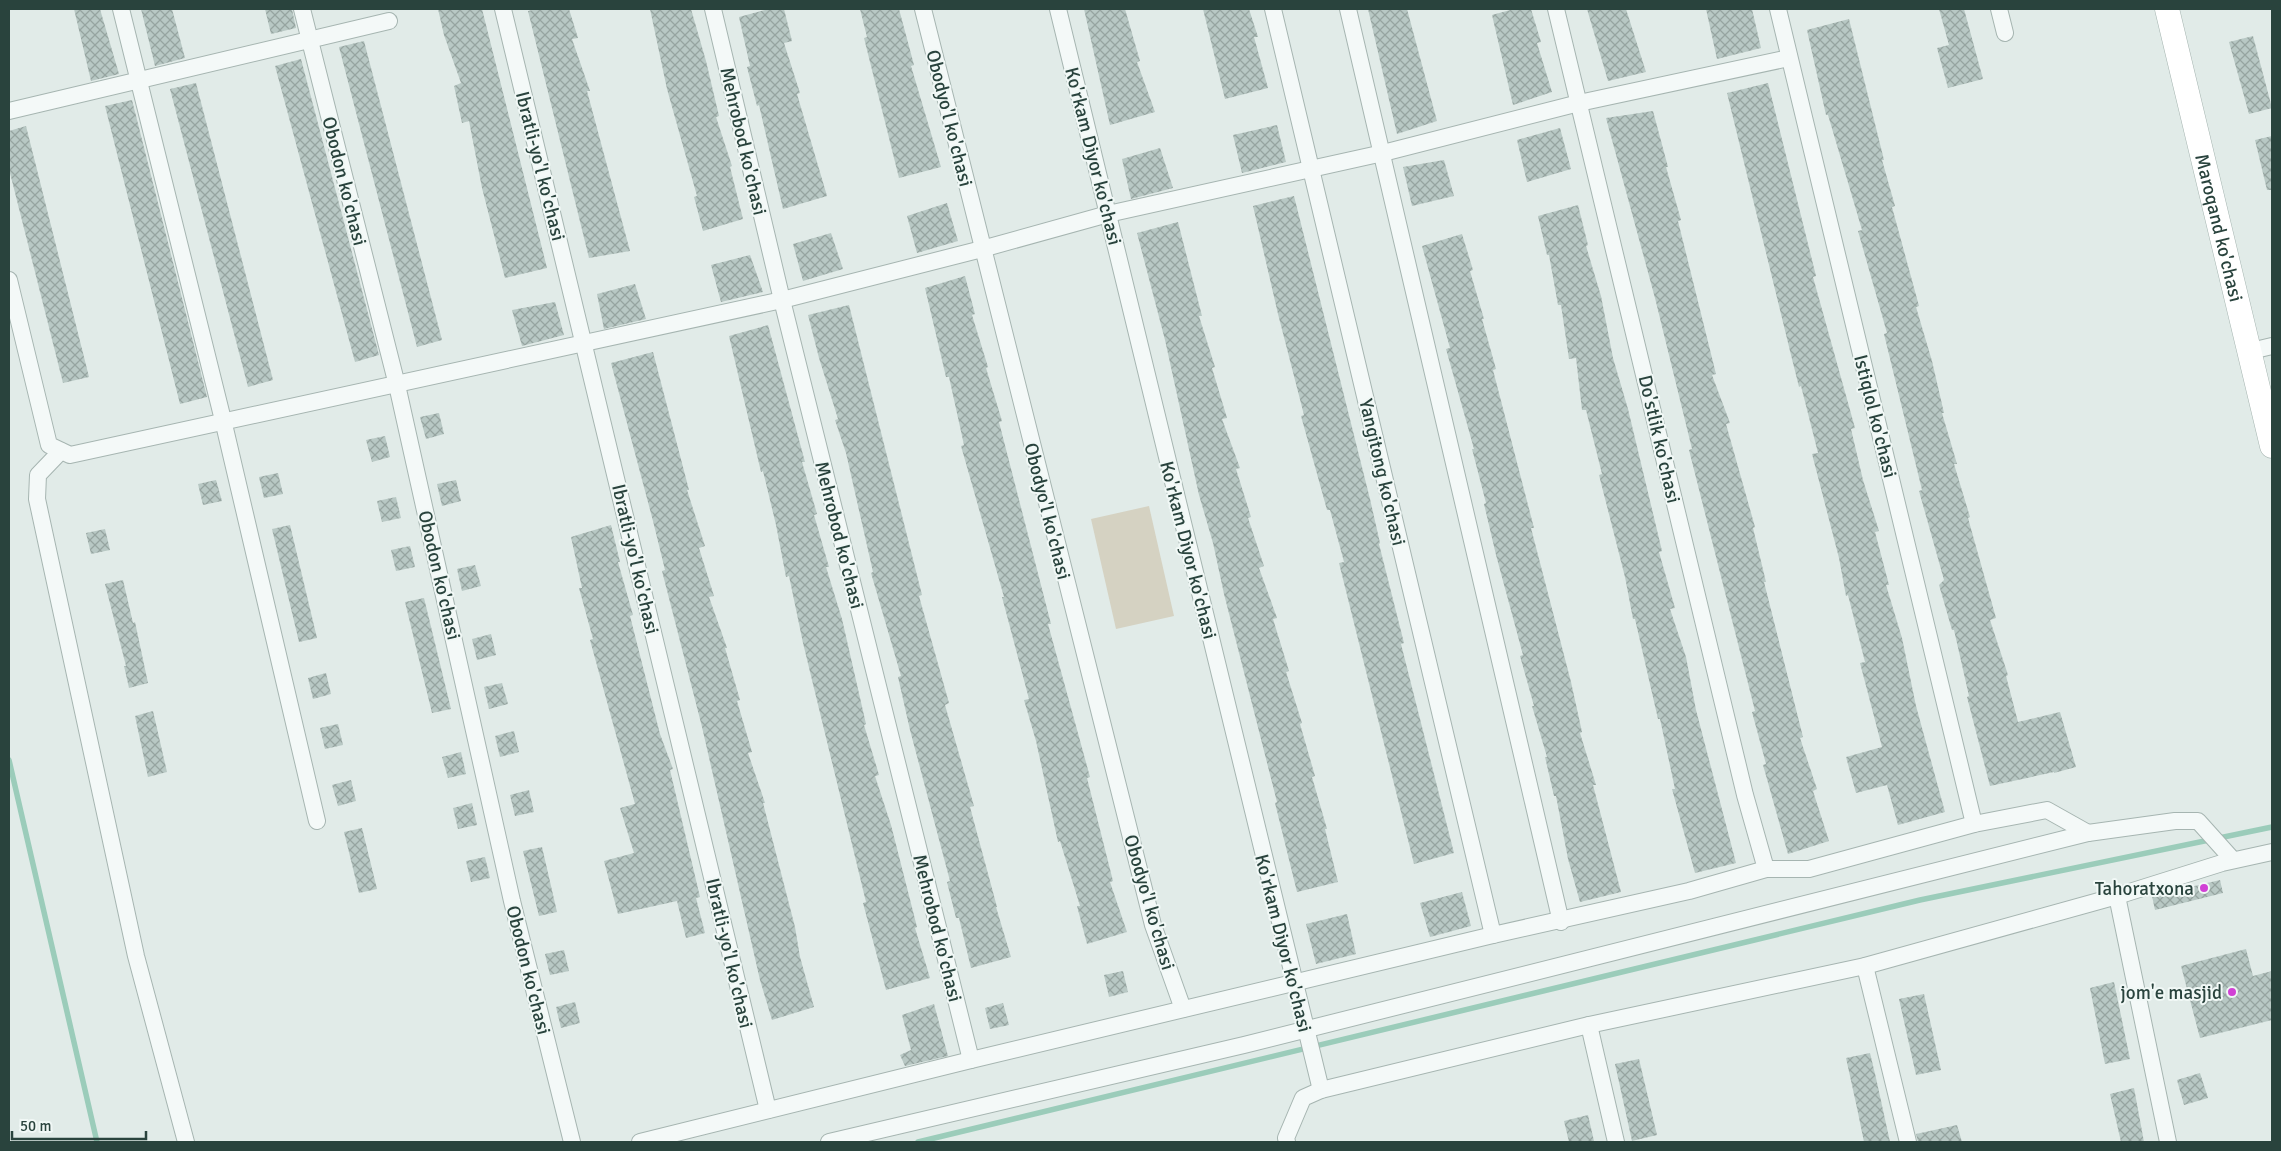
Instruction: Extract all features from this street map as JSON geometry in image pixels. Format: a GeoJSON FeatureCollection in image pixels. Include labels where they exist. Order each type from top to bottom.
{"type":"FeatureCollection","features":[{"type":"Feature","properties":{"kind":"street"},"geometry":{"type":"LineString","coordinates":[[121,9],[223,420],[317,821]]}},
{"type":"Feature","properties":{"kind":"street","name":"Obodon ko'chasi"},"geometry":{"type":"LineString","coordinates":[[302,9],[397,385],[512,901],[572,1142]]}},
{"type":"Feature","properties":{"kind":"street","name":"Ibratli-yo'l ko'chasi"},"geometry":{"type":"LineString","coordinates":[[504,9],[768,1110]]}},
{"type":"Feature","properties":{"kind":"street","name":"Mehrobod ko'chasi"},"geometry":{"type":"LineString","coordinates":[[713,9],[782,300],[971,1060]]}},
{"type":"Feature","properties":{"kind":"street","name":"Obodyo'l ko'chasi"},"geometry":{"type":"LineString","coordinates":[[923,9],[1153,925],[1183,1009]]}},
{"type":"Feature","properties":{"kind":"street","name":"Ko'rkam Diyor ko'chasi"},"geometry":{"type":"LineString","coordinates":[[1058,9],[1321,1090]]}},
{"type":"Feature","properties":{"kind":"street","name":"Yangitong ko'chasi"},"geometry":{"type":"LineString","coordinates":[[1273,9],[1493,936]]}},
{"type":"Feature","properties":{"kind":"street"},"geometry":{"type":"LineString","coordinates":[[1348,9],[1561,922]]}},
{"type":"Feature","properties":{"kind":"street","name":"Do'stlik ko'chasi"},"geometry":{"type":"LineString","coordinates":[[1556,9],[1745,795],[1766,869]]}},
{"type":"Feature","properties":{"kind":"street","name":"Istiqlol ko'chasi"},"geometry":{"type":"LineString","coordinates":[[1778,9],[1974,824]]}},
{"type":"Feature","properties":{"kind":"street"},"geometry":{"type":"LineString","coordinates":[[1999,9],[2005,33]]}},
{"type":"Feature","properties":{"kind":"street","name":"Maroqand ko'chasi"},"geometry":{"type":"LineString","coordinates":[[2167,9],[2261,349],[2272,446]]}},
{"type":"Feature","properties":{"kind":"street"},"geometry":{"type":"LineString","coordinates":[[9,112],[389,21]]}},
{"type":"Feature","properties":{"kind":"street"},"geometry":{"type":"LineString","coordinates":[[9,280],[49,445],[70,455],[223,420],[397,385],[782,300],[982,250],[1108,214],[1311,167],[1383,153],[1580,103],[1789,58]]}},
{"type":"Feature","properties":{"kind":"street"},"geometry":{"type":"LineString","coordinates":[[61,450],[38,475],[37,499],[136,956],[186,1142]]}},
{"type":"Feature","properties":{"kind":"street"},"geometry":{"type":"LineString","coordinates":[[640,1142],[1183,1009],[1689,891],[1766,869],[1809,869],[1974,824],[2047,810],[2088,833]]}},
{"type":"Feature","properties":{"kind":"street"},"geometry":{"type":"LineString","coordinates":[[829,1142],[1305,1029],[2088,833],[2175,821],[2198,821],[2234,860]]}},
{"type":"Feature","properties":{"kind":"street"},"geometry":{"type":"LineString","coordinates":[[1287,1142],[1286,1138],[1303,1098],[1321,1090],[1589,1025],[1865,966],[2117,896],[2234,860],[2272,852]]}},
{"type":"Feature","properties":{"kind":"street"},"geometry":{"type":"LineString","coordinates":[[2117,896],[2168,1142]]}},
{"type":"Feature","properties":{"kind":"street"},"geometry":{"type":"LineString","coordinates":[[1865,966],[1908,1142]]}},
{"type":"Feature","properties":{"kind":"street"},"geometry":{"type":"LineString","coordinates":[[1589,1025],[1616,1142]]}},
{"type":"Feature","properties":{"kind":"shaded area"},"geometry":{"type":"Polygon","coordinates":[[[1149,506],[1174,616],[1116,629],[1091,519],[1149,506]]]}},
{"type":"Feature","properties":{"kind":"building"},"geometry":{"type":"Polygon","coordinates":[[[74,9],[100,9],[119,74],[91,81],[74,9]]]}},
{"type":"Feature","properties":{"kind":"building"},"geometry":{"type":"Polygon","coordinates":[[[141,9],[172,9],[185,58],[155,66],[141,9]]]}},
{"type":"Feature","properties":{"kind":"building"},"geometry":{"type":"Polygon","coordinates":[[[265,9],[292,9],[296,28],[271,34],[265,9]]]}},
{"type":"Feature","properties":{"kind":"building"},"geometry":{"type":"Polygon","coordinates":[[[438,9],[482,9],[547,268],[505,278],[482,188],[469,121],[462,123],[454,86],[461,83],[444,35],[438,9]]]}},
{"type":"Feature","properties":{"kind":"building"},"geometry":{"type":"Polygon","coordinates":[[[536,9],[569,9],[578,38],[572,39],[590,91],[587,91],[630,251],[589,258],[528,11],[536,9]]]}},
{"type":"Feature","properties":{"kind":"building"},"geometry":{"type":"Polygon","coordinates":[[[650,9],[691,9],[719,116],[716,117],[732,166],[730,167],[743,219],[703,231],[694,197],[697,196],[667,89],[650,9]]]}},
{"type":"Feature","properties":{"kind":"building"},"geometry":{"type":"Polygon","coordinates":[[[769,9],[784,9],[792,41],[784,43],[800,93],[797,94],[827,196],[783,209],[759,105],[757,106],[747,67],[750,66],[739,17],[769,9]]]}},
{"type":"Feature","properties":{"kind":"building"},"geometry":{"type":"Polygon","coordinates":[[[860,9],[899,9],[914,65],[911,66],[941,167],[899,178],[864,38],[867,37],[860,9]]]}},
{"type":"Feature","properties":{"kind":"building"},"geometry":{"type":"Polygon","coordinates":[[[1084,9],[1125,9],[1140,61],[1137,62],[1155,112],[1110,125],[1084,9]]]}},
{"type":"Feature","properties":{"kind":"building"},"geometry":{"type":"Polygon","coordinates":[[[1203,9],[1249,9],[1258,37],[1254,37],[1268,88],[1225,99],[1203,9]]]}},
{"type":"Feature","properties":{"kind":"building"},"geometry":{"type":"Polygon","coordinates":[[[1368,9],[1407,9],[1437,121],[1397,134],[1368,9]]]}},
{"type":"Feature","properties":{"kind":"building"},"geometry":{"type":"Polygon","coordinates":[[[1514,9],[1531,9],[1541,42],[1537,43],[1552,92],[1513,105],[1492,15],[1514,9]]]}},
{"type":"Feature","properties":{"kind":"building"},"geometry":{"type":"Polygon","coordinates":[[[1587,9],[1626,9],[1646,72],[1608,81],[1587,9]]]}},
{"type":"Feature","properties":{"kind":"building"},"geometry":{"type":"Polygon","coordinates":[[[1706,9],[1752,9],[1761,48],[1717,59],[1706,9]]]}},
{"type":"Feature","properties":{"kind":"building"},"geometry":{"type":"Polygon","coordinates":[[[1939,9],[1964,9],[1983,79],[1948,88],[1937,48],[1949,45],[1939,9]]]}},
{"type":"Feature","properties":{"kind":"building"},"geometry":{"type":"Polygon","coordinates":[[[1849,19],[1884,160],[1882,160],[1895,206],[1892,207],[1919,306],[1916,307],[1932,361],[1944,413],[1942,413],[1957,464],[1954,464],[1996,618],[1990,620],[2008,675],[2006,676],[2018,722],[2060,712],[2076,767],[1990,786],[1967,697],[1969,696],[1954,630],[1952,630],[1939,585],[1944,580],[1919,491],[1922,490],[1884,334],[1887,333],[1858,231],[1862,230],[1828,115],[1826,115],[1807,30],[1849,19]]]}},
{"type":"Feature","properties":{"kind":"building"},"geometry":{"type":"Polygon","coordinates":[[[2253,36],[2272,108],[2249,114],[2229,42],[2253,36]]]}},
{"type":"Feature","properties":{"kind":"building"},"geometry":{"type":"Polygon","coordinates":[[[364,41],[442,340],[417,347],[339,47],[364,41]]]}},
{"type":"Feature","properties":{"kind":"building"},"geometry":{"type":"Polygon","coordinates":[[[301,59],[379,355],[355,362],[275,66],[301,59]]]}},
{"type":"Feature","properties":{"kind":"building"},"geometry":{"type":"Polygon","coordinates":[[[196,83],[273,380],[248,387],[170,89],[196,83]]]}},
{"type":"Feature","properties":{"kind":"building"},"geometry":{"type":"Polygon","coordinates":[[[1768,83],[1816,276],[1813,277],[1855,428],[1851,429],[1863,480],[1879,531],[1875,532],[1889,585],[1886,585],[1902,638],[1916,706],[1945,812],[1898,825],[1887,785],[1856,793],[1846,757],[1882,747],[1860,663],[1865,662],[1848,595],[1846,596],[1839,558],[1812,454],[1818,453],[1801,386],[1799,387],[1727,93],[1768,83]]]}},
{"type":"Feature","properties":{"kind":"building"},"geometry":{"type":"Polygon","coordinates":[[[132,100],[207,397],[180,404],[105,106],[132,100]]]}},
{"type":"Feature","properties":{"kind":"building"},"geometry":{"type":"Polygon","coordinates":[[[1653,111],[1681,220],[1678,221],[1716,374],[1712,375],[1730,423],[1726,424],[1755,527],[1753,528],[1766,582],[1764,582],[1803,737],[1800,738],[1817,789],[1813,791],[1829,841],[1788,854],[1763,765],[1766,764],[1752,712],[1755,711],[1689,450],[1692,449],[1655,298],[1606,118],[1653,111]]]}},
{"type":"Feature","properties":{"kind":"building"},"geometry":{"type":"Polygon","coordinates":[[[1277,125],[1286,162],[1242,173],[1233,135],[1277,125]]]}},
{"type":"Feature","properties":{"kind":"building"},"geometry":{"type":"Polygon","coordinates":[[[26,126],[89,377],[63,383],[9,169],[9,131],[26,126]]]}},
{"type":"Feature","properties":{"kind":"building"},"geometry":{"type":"Polygon","coordinates":[[[1560,128],[1571,169],[1527,182],[1517,140],[1560,128]]]}},
{"type":"Feature","properties":{"kind":"building"},"geometry":{"type":"Polygon","coordinates":[[[2272,136],[2272,190],[2267,190],[2255,140],[2272,136]]]}},
{"type":"Feature","properties":{"kind":"building"},"geometry":{"type":"Polygon","coordinates":[[[1160,148],[1173,188],[1131,199],[1122,159],[1160,148]]]}},
{"type":"Feature","properties":{"kind":"building"},"geometry":{"type":"Polygon","coordinates":[[[1444,160],[1454,196],[1412,206],[1403,167],[1444,160]]]}},
{"type":"Feature","properties":{"kind":"building"},"geometry":{"type":"Polygon","coordinates":[[[1294,196],[1370,499],[1379,544],[1404,643],[1401,644],[1454,853],[1414,864],[1339,563],[1344,562],[1330,510],[1327,510],[1301,416],[1304,415],[1253,206],[1294,196]]]}},
{"type":"Feature","properties":{"kind":"building"},"geometry":{"type":"Polygon","coordinates":[[[947,203],[958,241],[917,253],[907,216],[947,203]]]}},
{"type":"Feature","properties":{"kind":"building"},"geometry":{"type":"Polygon","coordinates":[[[1578,205],[1588,245],[1586,246],[1601,296],[1613,358],[1628,409],[1662,551],[1659,552],[1675,608],[1670,609],[1686,657],[1696,710],[1736,863],[1695,873],[1672,789],[1675,789],[1660,719],[1658,719],[1635,619],[1633,619],[1625,577],[1599,475],[1602,474],[1586,410],[1582,410],[1576,358],[1569,359],[1561,305],[1558,305],[1549,255],[1547,255],[1538,216],[1578,205]]]}},
{"type":"Feature","properties":{"kind":"building"},"geometry":{"type":"Polygon","coordinates":[[[1178,222],[1202,316],[1199,316],[1215,367],[1212,368],[1227,418],[1222,419],[1240,468],[1236,469],[1251,517],[1248,518],[1264,566],[1259,568],[1277,618],[1273,619],[1289,671],[1286,672],[1302,723],[1300,724],[1315,776],[1312,777],[1327,829],[1325,829],[1338,882],[1297,892],[1275,803],[1277,802],[1224,594],[1213,543],[1199,495],[1165,340],[1137,233],[1178,222]]]}},
{"type":"Feature","properties":{"kind":"building"},"geometry":{"type":"Polygon","coordinates":[[[831,233],[843,269],[803,281],[793,244],[831,233]]]}},
{"type":"Feature","properties":{"kind":"building"},"geometry":{"type":"Polygon","coordinates":[[[1462,234],[1473,270],[1470,271],[1496,369],[1493,370],[1534,528],[1531,528],[1571,682],[1582,732],[1580,733],[1596,785],[1593,785],[1621,892],[1580,902],[1568,859],[1556,796],[1554,796],[1545,757],[1547,757],[1520,656],[1523,655],[1484,504],[1486,503],[1472,449],[1474,449],[1446,349],[1450,348],[1422,246],[1462,234]]]}},
{"type":"Feature","properties":{"kind":"building"},"geometry":{"type":"Polygon","coordinates":[[[750,255],[763,292],[721,302],[711,265],[750,255]]]}},
{"type":"Feature","properties":{"kind":"building"},"geometry":{"type":"Polygon","coordinates":[[[965,276],[975,314],[972,315],[1002,421],[999,422],[1051,624],[1048,624],[1090,777],[1087,778],[1113,881],[1110,882],[1127,932],[1087,944],[1077,906],[1080,906],[1060,841],[1058,842],[1036,741],[1024,700],[1029,699],[1002,597],[1004,597],[961,446],[964,445],[949,377],[946,377],[925,288],[965,276]]]}},
{"type":"Feature","properties":{"kind":"building"},"geometry":{"type":"Polygon","coordinates":[[[635,284],[646,319],[604,329],[597,294],[635,284]]]}},
{"type":"Feature","properties":{"kind":"building"},"geometry":{"type":"Polygon","coordinates":[[[555,302],[564,335],[522,346],[512,310],[555,302]]]}},
{"type":"Feature","properties":{"kind":"building"},"geometry":{"type":"Polygon","coordinates":[[[849,305],[922,595],[919,596],[949,703],[945,705],[974,806],[970,807],[1011,957],[971,968],[959,918],[956,918],[947,882],[950,881],[910,730],[898,677],[901,676],[871,573],[873,572],[846,453],[835,420],[838,419],[808,315],[849,305]]]}},
{"type":"Feature","properties":{"kind":"building"},"geometry":{"type":"Polygon","coordinates":[[[768,325],[805,462],[802,462],[817,514],[814,515],[829,567],[826,567],[842,619],[866,724],[864,725],[879,775],[875,776],[891,825],[917,927],[915,928],[930,978],[886,990],[863,903],[866,902],[803,643],[789,576],[786,577],[776,525],[763,471],[761,472],[729,336],[768,325]]]}},
{"type":"Feature","properties":{"kind":"building"},"geometry":{"type":"Polygon","coordinates":[[[653,352],[689,490],[687,490],[705,546],[699,548],[714,596],[709,597],[727,648],[725,648],[740,700],[737,701],[752,752],[748,753],[765,803],[763,803],[814,1007],[772,1020],[760,980],[702,727],[662,571],[665,570],[653,521],[611,363],[653,352]]]}},
{"type":"Feature","properties":{"kind":"building"},"geometry":{"type":"Polygon","coordinates":[[[439,413],[444,434],[426,439],[420,417],[439,413]]]}},
{"type":"Feature","properties":{"kind":"building"},"geometry":{"type":"Polygon","coordinates":[[[385,436],[390,457],[372,462],[366,440],[385,436]]]}},
{"type":"Feature","properties":{"kind":"building"},"geometry":{"type":"Polygon","coordinates":[[[278,473],[283,494],[264,498],[259,477],[278,473]]]}},
{"type":"Feature","properties":{"kind":"building"},"geometry":{"type":"Polygon","coordinates":[[[216,480],[222,501],[203,505],[198,484],[216,480]]]}},
{"type":"Feature","properties":{"kind":"building"},"geometry":{"type":"Polygon","coordinates":[[[456,480],[461,501],[442,506],[437,484],[456,480]]]}},
{"type":"Feature","properties":{"kind":"building"},"geometry":{"type":"Polygon","coordinates":[[[396,497],[401,518],[382,522],[377,501],[396,497]]]}},
{"type":"Feature","properties":{"kind":"building"},"geometry":{"type":"Polygon","coordinates":[[[290,525],[317,638],[299,642],[272,529],[290,525]]]}},
{"type":"Feature","properties":{"kind":"building"},"geometry":{"type":"Polygon","coordinates":[[[611,525],[620,562],[618,562],[633,615],[630,616],[660,734],[673,769],[670,770],[700,897],[696,898],[705,933],[686,938],[677,901],[618,914],[604,861],[634,853],[620,808],[635,804],[590,640],[593,639],[579,588],[582,588],[571,537],[611,525]]]}},
{"type":"Feature","properties":{"kind":"building"},"geometry":{"type":"Polygon","coordinates":[[[105,529],[110,550],[91,554],[86,533],[105,529]]]}},
{"type":"Feature","properties":{"kind":"building"},"geometry":{"type":"Polygon","coordinates":[[[410,546],[415,567],[396,571],[391,550],[410,546]]]}},
{"type":"Feature","properties":{"kind":"building"},"geometry":{"type":"Polygon","coordinates":[[[475,565],[481,586],[462,591],[457,569],[475,565]]]}},
{"type":"Feature","properties":{"kind":"building"},"geometry":{"type":"Polygon","coordinates":[[[123,580],[133,623],[135,622],[148,683],[129,688],[124,666],[126,666],[105,584],[123,580]]]}},
{"type":"Feature","properties":{"kind":"building"},"geometry":{"type":"Polygon","coordinates":[[[424,598],[451,709],[432,713],[405,602],[424,598]]]}},
{"type":"Feature","properties":{"kind":"building"},"geometry":{"type":"Polygon","coordinates":[[[491,634],[496,655],[477,660],[472,639],[491,634]]]}},
{"type":"Feature","properties":{"kind":"building"},"geometry":{"type":"Polygon","coordinates":[[[326,673],[331,694],[313,699],[308,678],[326,673]]]}},
{"type":"Feature","properties":{"kind":"building"},"geometry":{"type":"Polygon","coordinates":[[[502,683],[508,704],[489,709],[484,687],[502,683]]]}},
{"type":"Feature","properties":{"kind":"building"},"geometry":{"type":"Polygon","coordinates":[[[153,711],[167,772],[148,777],[135,716],[153,711]]]}},
{"type":"Feature","properties":{"kind":"building"},"geometry":{"type":"Polygon","coordinates":[[[338,724],[343,745],[325,749],[320,728],[338,724]]]}},
{"type":"Feature","properties":{"kind":"building"},"geometry":{"type":"Polygon","coordinates":[[[514,731],[519,752],[500,757],[495,736],[514,731]]]}},
{"type":"Feature","properties":{"kind":"building"},"geometry":{"type":"Polygon","coordinates":[[[461,752],[466,774],[448,778],[442,757],[461,752]]]}},
{"type":"Feature","properties":{"kind":"building"},"geometry":{"type":"Polygon","coordinates":[[[351,780],[356,801],[338,806],[332,785],[351,780]]]}},
{"type":"Feature","properties":{"kind":"building"},"geometry":{"type":"Polygon","coordinates":[[[529,790],[534,812],[515,816],[510,795],[529,790]]]}},
{"type":"Feature","properties":{"kind":"building"},"geometry":{"type":"Polygon","coordinates":[[[472,803],[477,825],[458,829],[453,808],[472,803]]]}},
{"type":"Feature","properties":{"kind":"building"},"geometry":{"type":"Polygon","coordinates":[[[362,828],[377,889],[359,893],[344,832],[362,828]]]}},
{"type":"Feature","properties":{"kind":"building"},"geometry":{"type":"Polygon","coordinates":[[[542,847],[557,912],[539,916],[523,851],[542,847]]]}},
{"type":"Feature","properties":{"kind":"building"},"geometry":{"type":"Polygon","coordinates":[[[485,857],[490,878],[471,882],[466,861],[485,857]]]}},
{"type":"Feature","properties":{"kind":"building","name":"Tahoratxona"},"geometry":{"type":"Polygon","coordinates":[[[2220,880],[2223,893],[2155,910],[2152,896],[2220,880]]]}},
{"type":"Feature","properties":{"kind":"building"},"geometry":{"type":"Polygon","coordinates":[[[1462,892],[1471,926],[1430,937],[1420,903],[1462,892]]]}},
{"type":"Feature","properties":{"kind":"building"},"geometry":{"type":"Polygon","coordinates":[[[1347,914],[1356,954],[1316,964],[1306,924],[1347,914]]]}},
{"type":"Feature","properties":{"kind":"building"},"geometry":{"type":"Polygon","coordinates":[[[2246,949],[2253,976],[2272,971],[2272,1020],[2200,1038],[2181,966],[2246,949]]]}},
{"type":"Feature","properties":{"kind":"building"},"geometry":{"type":"Polygon","coordinates":[[[564,950],[569,971],[550,975],[545,954],[564,950]]]}},
{"type":"Feature","properties":{"kind":"building"},"geometry":{"type":"Polygon","coordinates":[[[1123,971],[1128,992],[1109,997],[1104,975],[1123,971]]]}},
{"type":"Feature","properties":{"kind":"building"},"geometry":{"type":"Polygon","coordinates":[[[2114,982],[2130,1059],[2105,1064],[2090,988],[2114,982]]]}},
{"type":"Feature","properties":{"kind":"building"},"geometry":{"type":"Polygon","coordinates":[[[1924,994],[1941,1070],[1916,1075],[1899,999],[1924,994]]]}},
{"type":"Feature","properties":{"kind":"building"},"geometry":{"type":"Polygon","coordinates":[[[575,1002],[580,1023],[561,1028],[556,1007],[575,1002]]]}},
{"type":"Feature","properties":{"kind":"building"},"geometry":{"type":"Polygon","coordinates":[[[1003,1003],[1009,1025],[990,1029],[985,1008],[1003,1003]]]}},
{"type":"Feature","properties":{"kind":"building"},"geometry":{"type":"Polygon","coordinates":[[[934,1004],[948,1056],[905,1066],[900,1055],[911,1050],[902,1015],[934,1004]]]}},
{"type":"Feature","properties":{"kind":"building"},"geometry":{"type":"Polygon","coordinates":[[[1870,1053],[1890,1142],[1864,1142],[1846,1058],[1870,1053]]]}},
{"type":"Feature","properties":{"kind":"building"},"geometry":{"type":"Polygon","coordinates":[[[1639,1059],[1657,1135],[1632,1141],[1615,1064],[1639,1059]]]}},
{"type":"Feature","properties":{"kind":"building"},"geometry":{"type":"Polygon","coordinates":[[[2200,1073],[2208,1098],[2184,1105],[2177,1080],[2200,1073]]]}},
{"type":"Feature","properties":{"kind":"building"},"geometry":{"type":"Polygon","coordinates":[[[2134,1088],[2144,1142],[2121,1142],[2110,1094],[2134,1088]]]}},
{"type":"Feature","properties":{"kind":"building"},"geometry":{"type":"Polygon","coordinates":[[[1588,1115],[1594,1141],[1569,1142],[1564,1121],[1588,1115]]]}},
{"type":"Feature","properties":{"kind":"building"},"geometry":{"type":"Polygon","coordinates":[[[1957,1125],[1962,1142],[1918,1142],[1916,1134],[1957,1125]]]}},
{"type":"Feature","properties":{"kind":"waterway"},"geometry":{"type":"LineString","coordinates":[[9,760],[97,1142]]}},
{"type":"Feature","properties":{"kind":"waterway"},"geometry":{"type":"LineString","coordinates":[[918,1142],[1920,900],[2272,827]]}},
{"type":"Feature","properties":{"kind":"place","name":"Tahoratxona"},"geometry":{"type":"Point","coordinates":[2204,888]}},
{"type":"Feature","properties":{"kind":"place","name":"jom'e masjid"},"geometry":{"type":"Point","coordinates":[2232,992]}}]}
